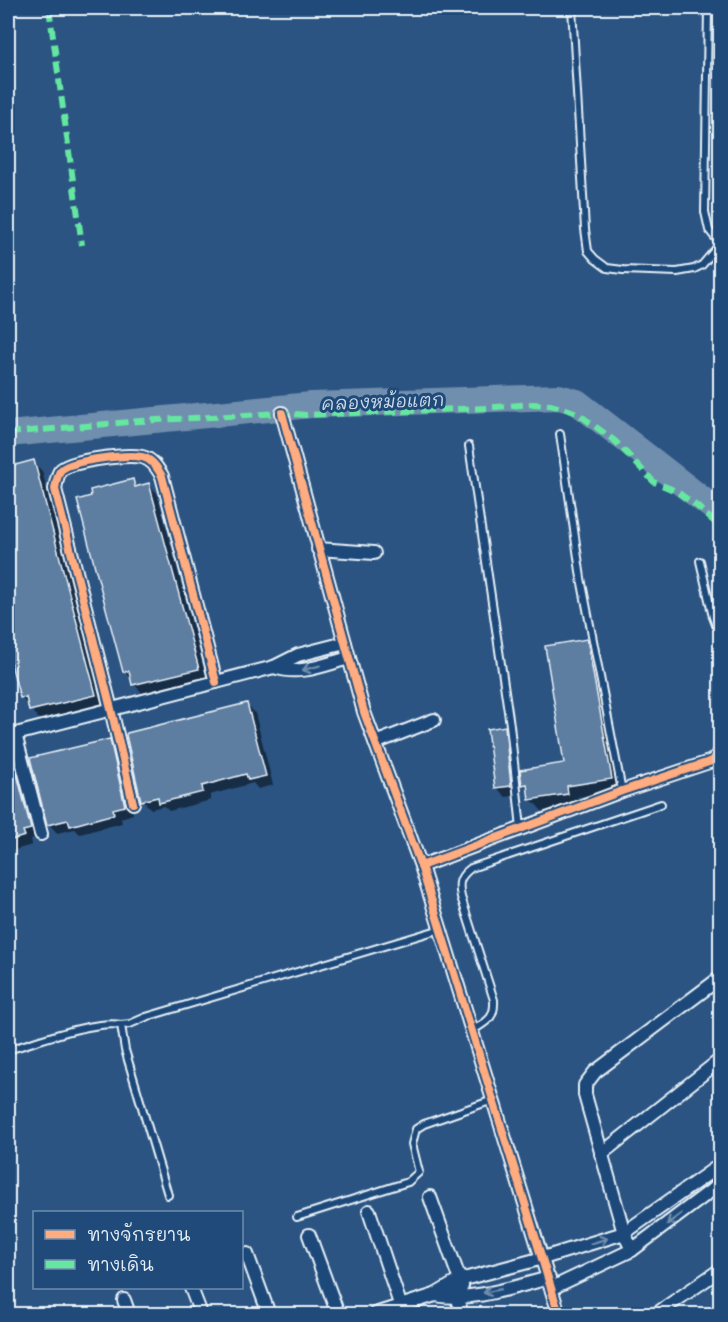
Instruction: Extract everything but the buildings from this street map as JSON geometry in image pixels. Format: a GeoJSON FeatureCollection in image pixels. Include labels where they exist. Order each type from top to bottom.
{"type":"FeatureCollection","features":[{"type":"Feature","properties":{"kind":"street"},"geometry":{"type":"LineString","coordinates":[[282,413],[318,549],[375,743],[421,866],[559,1314]]}},
{"type":"Feature","properties":{"kind":"street"},"geometry":{"type":"LineString","coordinates":[[133,803],[55,489],[59,472],[70,464],[104,458],[142,457],[154,463],[162,476],[216,682]]}},
{"type":"Feature","properties":{"kind":"street"},"geometry":{"type":"LineString","coordinates":[[318,549],[374,553]]}},
{"type":"Feature","properties":{"kind":"street"},"geometry":{"type":"LineString","coordinates":[[41,834],[11,735],[274,667],[298,654],[345,643]]}},
{"type":"Feature","properties":{"kind":"street"},"geometry":{"type":"LineString","coordinates":[[274,667],[298,672],[349,658]]}},
{"type":"Feature","properties":{"kind":"street"},"geometry":{"type":"LineString","coordinates":[[375,743],[434,720]]}},
{"type":"Feature","properties":{"kind":"street"},"geometry":{"type":"LineString","coordinates":[[421,866],[622,791],[712,761],[720,753]]}},
{"type":"Feature","properties":{"kind":"street"},"geometry":{"type":"LineString","coordinates":[[632,1250],[624,1233],[601,1154],[585,1095],[585,1085],[589,1078],[720,978]]}},
{"type":"Feature","properties":{"kind":"street"},"geometry":{"type":"LineString","coordinates":[[601,1154],[720,1060]]}},
{"type":"Feature","properties":{"kind":"street"},"geometry":{"type":"LineString","coordinates":[[382,1313],[435,1295],[456,1282],[624,1233],[720,1165]]}},
{"type":"Feature","properties":{"kind":"street"},"geometry":{"type":"LineString","coordinates":[[435,1295],[461,1297],[550,1283],[632,1250],[720,1184]]}},
{"type":"Feature","properties":{"kind":"street"},"geometry":{"type":"LineString","coordinates":[[430,1197],[461,1297],[462,1314]]}},
{"type":"Feature","properties":{"kind":"street"},"geometry":{"type":"LineString","coordinates":[[369,1211],[401,1307]]}},
{"type":"Feature","properties":{"kind":"street"},"geometry":{"type":"LineString","coordinates":[[309,1235],[338,1314]]}},
{"type":"Feature","properties":{"kind":"street"},"geometry":{"type":"LineString","coordinates":[[247,1254],[269,1314]]}},
{"type":"Feature","properties":{"kind":"street"},"geometry":{"type":"LineString","coordinates":[[656,1314],[720,1270]]}},
{"type":"Feature","properties":{"kind":"street"},"geometry":{"type":"LineString","coordinates":[[192,1289],[201,1314]]}},
{"type":"Feature","properties":{"kind":"street"},"geometry":{"type":"LineString","coordinates":[[124,1300],[129,1314]]}},
{"type":"Feature","properties":{"kind":"lane"},"geometry":{"type":"LineString","coordinates":[[572,8],[588,250],[607,268],[677,272],[702,265],[720,244],[709,230],[705,212],[708,8]]}},
{"type":"Feature","properties":{"kind":"lane"},"geometry":{"type":"LineString","coordinates":[[560,434],[581,578],[622,791]]}},
{"type":"Feature","properties":{"kind":"lane"},"geometry":{"type":"LineString","coordinates":[[469,446],[510,725],[521,829]]}},
{"type":"Feature","properties":{"kind":"lane"},"geometry":{"type":"LineString","coordinates":[[700,561],[713,616],[720,629]]}},
{"type":"Feature","properties":{"kind":"lane"},"geometry":{"type":"LineString","coordinates":[[472,1031],[489,1020],[495,1011],[494,1000],[461,897],[458,884],[461,875],[471,868],[661,804]]}},
{"type":"Feature","properties":{"kind":"lane"},"geometry":{"type":"LineString","coordinates":[[8,1050],[76,1030],[111,1023],[130,1024],[157,1013],[441,929]]}},
{"type":"Feature","properties":{"kind":"lane"},"geometry":{"type":"LineString","coordinates":[[120,1025],[168,1195]]}},
{"type":"Feature","properties":{"kind":"lane"},"geometry":{"type":"LineString","coordinates":[[297,1217],[408,1182],[419,1172],[412,1143],[416,1129],[424,1124],[493,1100]]}},
{"type":"Feature","properties":{"kind":"waterway","name":"คลองหม้อแตก"},"geometry":{"type":"LineString","coordinates":[[8,434],[311,405],[559,397],[577,402],[720,513]]}},
{"type":"Feature","properties":{"kind":"marked path"},"geometry":{"type":"LineString","coordinates":[[49,8],[82,245]]}},
{"type":"Feature","properties":{"kind":"marked path"},"geometry":{"type":"LineString","coordinates":[[8,433],[140,421],[282,413],[306,415],[550,405],[577,413],[615,441],[654,482],[676,491],[720,527]]}},
{"type":"Feature","properties":{"kind":"cycle path"},"geometry":{"type":"LineString","coordinates":[[282,413],[364,712],[421,866]]}},
{"type":"Feature","properties":{"kind":"cycle path"},"geometry":{"type":"LineString","coordinates":[[133,803],[55,489],[60,471],[65,467],[86,461],[124,456],[146,458],[156,467],[162,476],[216,682]]}},
{"type":"Feature","properties":{"kind":"cycle path"},"geometry":{"type":"LineString","coordinates":[[559,1314],[421,866],[622,791],[712,761],[720,753]]}}]}
